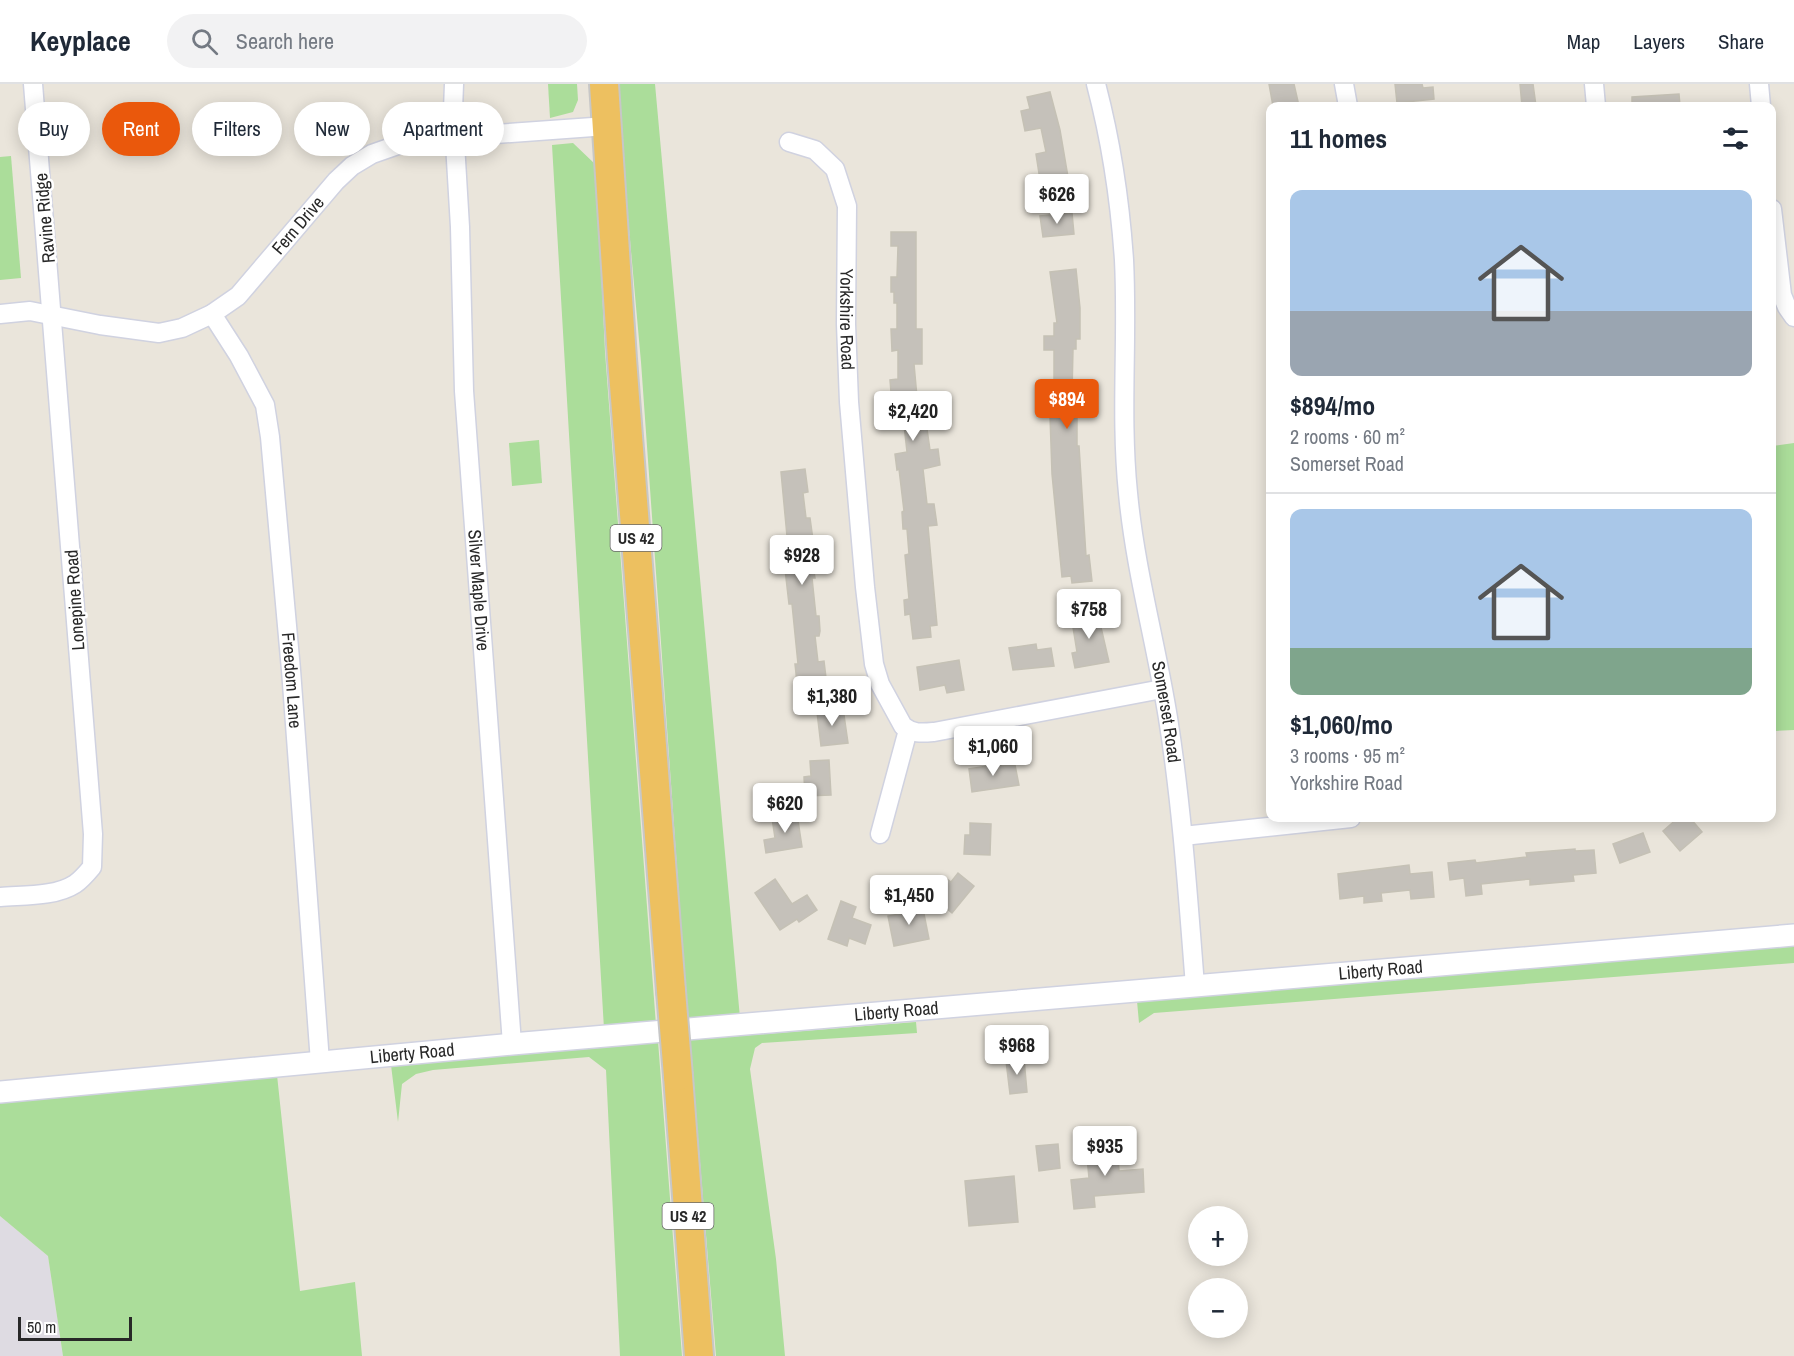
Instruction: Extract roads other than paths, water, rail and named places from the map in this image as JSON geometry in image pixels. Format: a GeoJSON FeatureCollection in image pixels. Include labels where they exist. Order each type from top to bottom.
{"type":"FeatureCollection","features":[{"type":"Feature","properties":{"kind":"highway","name":"US 42"},"geometry":{"type":"LineString","coordinates":[[604,84],[622,359],[699,1356]]}},
{"type":"Feature","properties":{"kind":"street","name":"Ravine Ridge"},"geometry":{"type":"LineString","coordinates":[[33,84],[53,316]]}},
{"type":"Feature","properties":{"kind":"street","name":"Silver Maple Drive"},"geometry":{"type":"LineString","coordinates":[[453,102],[454,84]]}},
{"type":"Feature","properties":{"kind":"street","name":"Somerset Road"},"geometry":{"type":"LineString","coordinates":[[1096,84],[1112,157],[1124,259],[1124,422],[1132,532],[1162,689],[1183,836],[1195,986]]}},
{"type":"Feature","properties":{"kind":"street"},"geometry":{"type":"LineString","coordinates":[[1344,84],[1347,102]]}},
{"type":"Feature","properties":{"kind":"street"},"geometry":{"type":"LineString","coordinates":[[1594,84],[1596,102]]}},
{"type":"Feature","properties":{"kind":"street"},"geometry":{"type":"LineString","coordinates":[[1759,84],[1761,102]]}},
{"type":"Feature","properties":{"kind":"street","name":"Fern Drive"},"geometry":{"type":"LineString","coordinates":[[504,133],[607,126]]}},
{"type":"Feature","properties":{"kind":"street","name":"Yorkshire Road"},"geometry":{"type":"LineString","coordinates":[[789,142],[815,150],[835,169],[847,206],[846,324],[849,402],[874,664],[880,684],[903,726],[908,730]]}},
{"type":"Feature","properties":{"kind":"street","name":"Fern Drive"},"geometry":{"type":"LineString","coordinates":[[0,314],[30,311],[159,333],[182,328],[213,314],[238,296],[336,181],[352,166],[382,150]]}},
{"type":"Feature","properties":{"kind":"street","name":"Silver Maple Drive"},"geometry":{"type":"LineString","coordinates":[[456,156],[464,391],[512,1044]]}},
{"type":"Feature","properties":{"kind":"street"},"geometry":{"type":"LineString","coordinates":[[1776,243],[1782,295],[1794,317]]}},
{"type":"Feature","properties":{"kind":"street","name":"Freedom Lane"},"geometry":{"type":"LineString","coordinates":[[213,314],[265,405],[270,437],[291,670],[320,1062]]}},
{"type":"Feature","properties":{"kind":"street","name":"Lonepine Road"},"geometry":{"type":"LineString","coordinates":[[0,897],[52,892],[74,885],[92,867],[93,834],[53,316]]}},
{"type":"Feature","properties":{"kind":"street"},"geometry":{"type":"LineString","coordinates":[[880,834],[908,730],[920,733],[934,732],[1162,689]]}},
{"type":"Feature","properties":{"kind":"street"},"geometry":{"type":"LineString","coordinates":[[1183,836],[1314,822]]}},
{"type":"Feature","properties":{"kind":"street","name":"Liberty Road"},"geometry":{"type":"LineString","coordinates":[[0,1092],[512,1044],[1794,935]]}}]}
